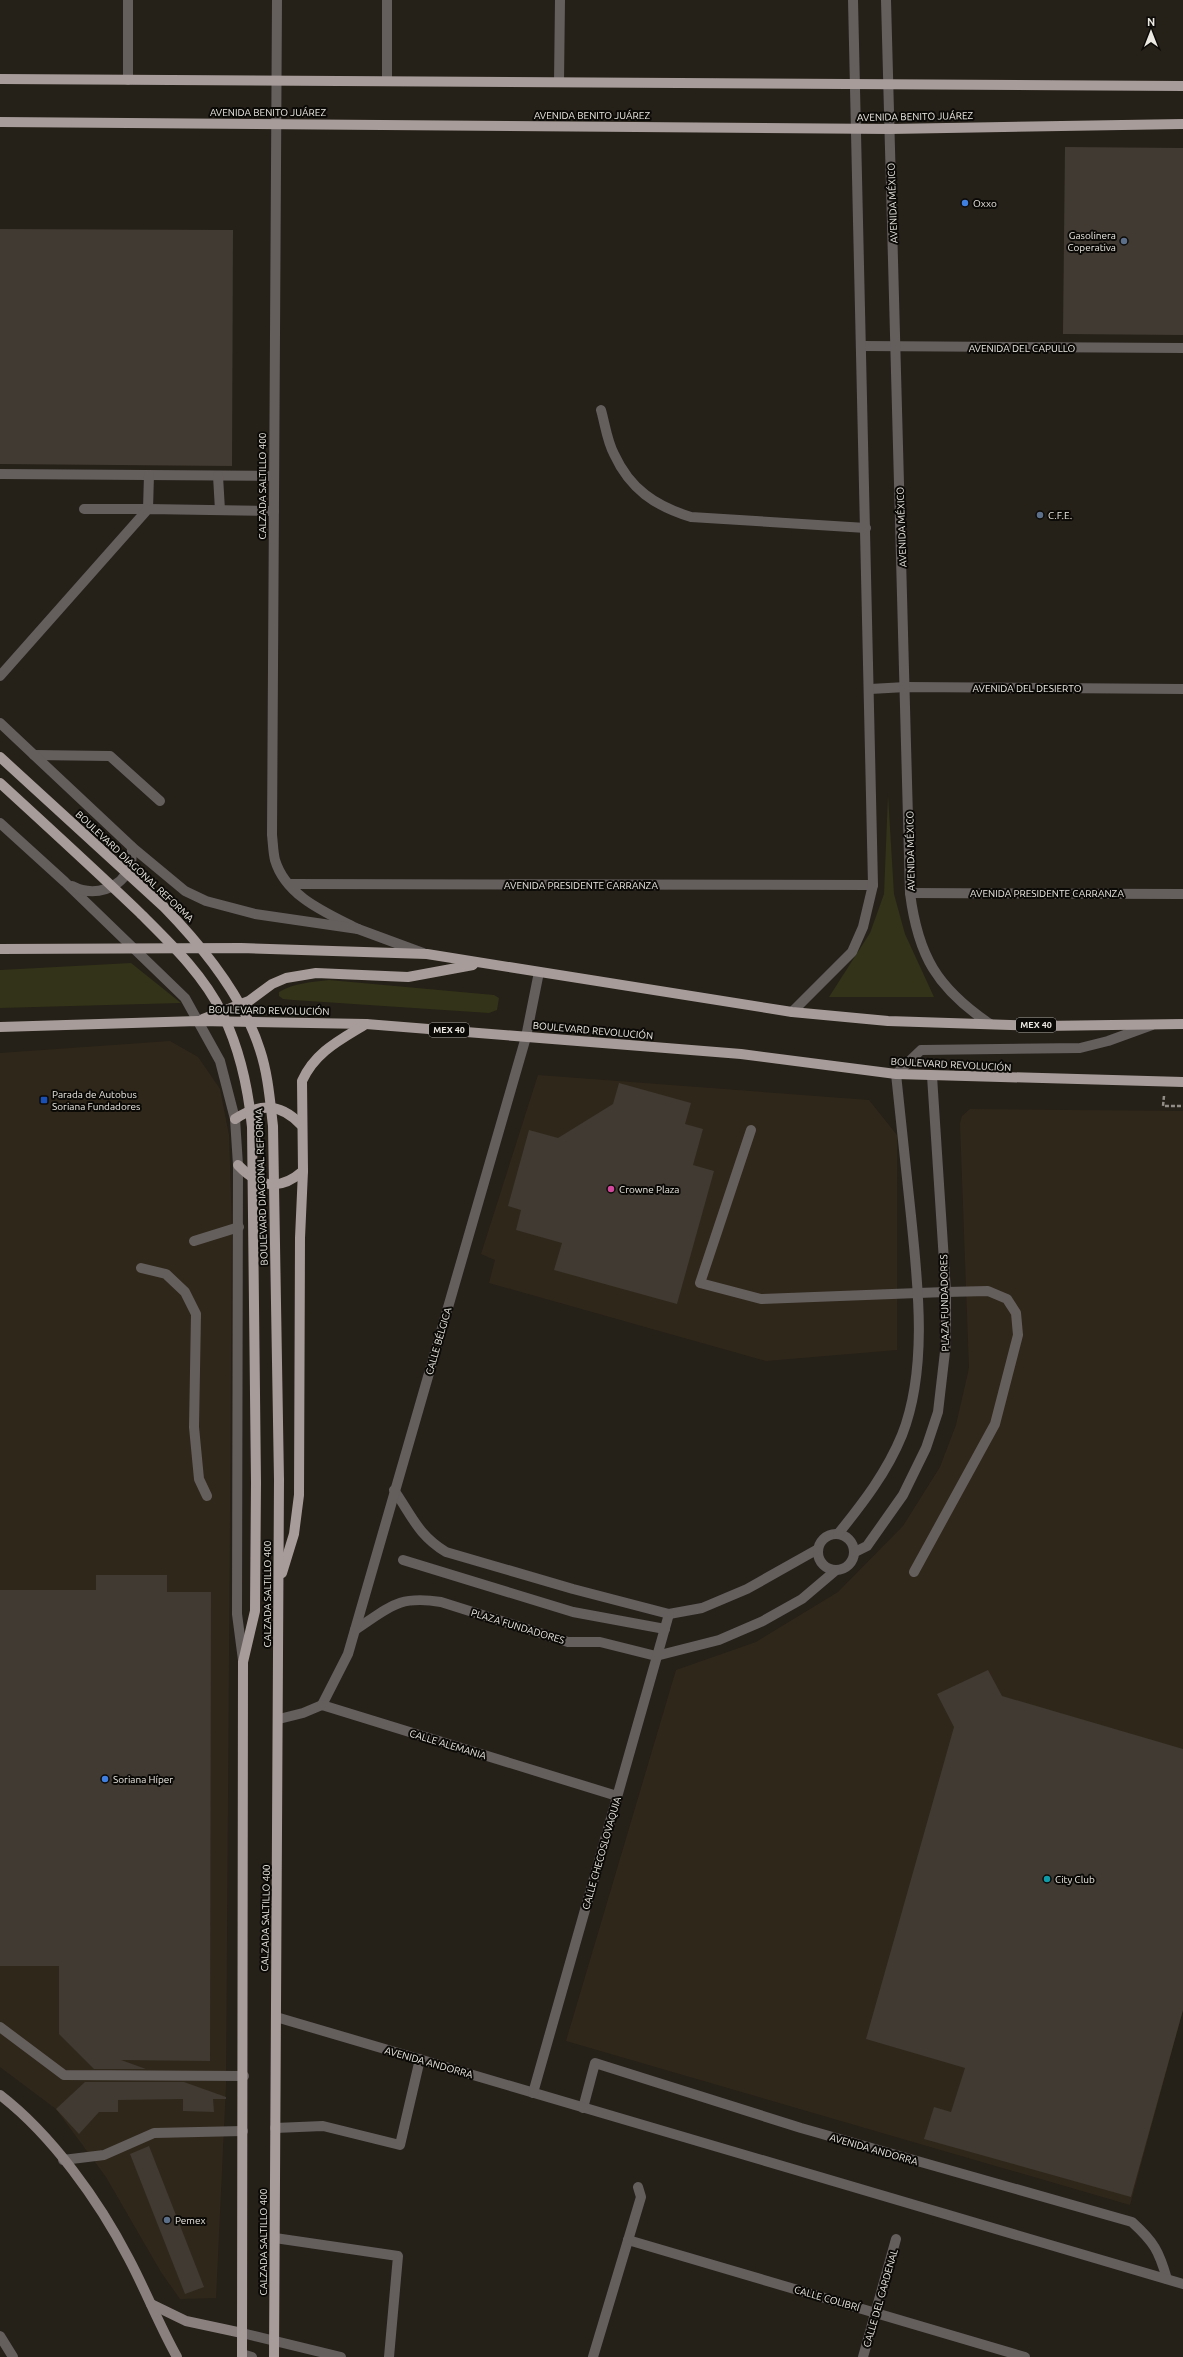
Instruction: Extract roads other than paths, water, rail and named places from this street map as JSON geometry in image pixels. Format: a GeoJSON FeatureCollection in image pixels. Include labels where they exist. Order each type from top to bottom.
{"type":"FeatureCollection","features":[{"type":"Feature","properties":{"kind":"main road"},"geometry":{"type":"LineString","coordinates":[[0,79],[1183,86]]}},
{"type":"Feature","properties":{"kind":"main road","name":"AVENIDA BENITO JUÁREZ"},"geometry":{"type":"LineString","coordinates":[[0,122],[890,129],[1183,124]]}},
{"type":"Feature","properties":{"kind":"main road","name":"BOULEVARD DIAGONAL REFORMA"},"geometry":{"type":"LineString","coordinates":[[0,757],[164,906],[188,932],[210,960],[241,1006],[260,1050],[270,1092],[273,1126],[279,1480]]}},
{"type":"Feature","properties":{"kind":"main road","name":"BOULEVARD DIAGONAL REFORMA"},"geometry":{"type":"LineString","coordinates":[[0,783],[106,880],[179,953],[201,980],[222,1012],[239,1053],[249,1094],[252,1127],[256,1483]]}},
{"type":"Feature","properties":{"kind":"main road","name":"MEX 40"},"geometry":{"type":"LineString","coordinates":[[0,948],[241,948],[427,954],[481,964],[792,1012],[888,1021],[1042,1026],[1183,1024]]}},
{"type":"Feature","properties":{"kind":"main road"},"geometry":{"type":"LineString","coordinates":[[198,1021],[249,1001],[272,984],[286,978],[316,973],[408,977],[481,964]]}},
{"type":"Feature","properties":{"kind":"main road","name":"BOULEVARD REVOLUCIÓN"},"geometry":{"type":"LineString","coordinates":[[0,1027],[198,1021],[366,1024],[741,1054],[896,1074],[1183,1082]]}},
{"type":"Feature","properties":{"kind":"main road"},"geometry":{"type":"LineString","coordinates":[[278,1585],[294,1534],[299,1495],[300,1238],[303,1171],[301,1125],[302,1081],[308,1067],[322,1051],[366,1024]]}},
{"type":"Feature","properties":{"kind":"main road"},"geometry":{"type":"LineString","coordinates":[[235,1119],[246,1111],[269,1107],[292,1115],[301,1125]]}},
{"type":"Feature","properties":{"kind":"main road"},"geometry":{"type":"LineString","coordinates":[[238,1165],[248,1175],[269,1185],[282,1185],[292,1181],[303,1171]]}},
{"type":"Feature","properties":{"kind":"main road","name":"CALZADA SALTILLO 400"},"geometry":{"type":"LineString","coordinates":[[274,2357],[279,1719],[279,1480]]}},
{"type":"Feature","properties":{"kind":"main road","name":"CALZADA SALTILLO 400"},"geometry":{"type":"LineString","coordinates":[[245,2356],[242,2333],[244,2076],[243,1662],[255,1611],[256,1483]]}},
{"type":"Feature","properties":{"kind":"main road"},"geometry":{"type":"LineString","coordinates":[[0,2095],[17,2109],[63,2160],[111,2227],[177,2357]]}},
{"type":"Feature","properties":{"kind":"main road"},"geometry":{"type":"LineString","coordinates":[[151,2304],[186,2321],[242,2333]]}},
{"type":"Feature","properties":{"kind":"street"},"geometry":{"type":"LineString","coordinates":[[128,0],[128,80]]}},
{"type":"Feature","properties":{"kind":"street","name":"CALZADA SALTILLO 400"},"geometry":{"type":"LineString","coordinates":[[278,0],[272,835],[275,860],[289,884],[307,902],[358,929]]}},
{"type":"Feature","properties":{"kind":"street"},"geometry":{"type":"LineString","coordinates":[[387,0],[387,81]]}},
{"type":"Feature","properties":{"kind":"street"},"geometry":{"type":"LineString","coordinates":[[559,82],[560,0]]}},
{"type":"Feature","properties":{"kind":"street"},"geometry":{"type":"LineString","coordinates":[[792,1012],[852,952],[863,927],[873,885],[870,689],[853,0]]}},
{"type":"Feature","properties":{"kind":"street","name":"AVENIDA MÉXICO"},"geometry":{"type":"LineString","coordinates":[[886,0],[906,687],[910,893],[914,925],[925,955],[941,983],[963,1006],[990,1024]]}},
{"type":"Feature","properties":{"kind":"street","name":"AVENIDA DEL CAPULLO"},"geometry":{"type":"LineString","coordinates":[[862,346],[1183,348]]}},
{"type":"Feature","properties":{"kind":"street"},"geometry":{"type":"LineString","coordinates":[[601,410],[613,453],[630,481],[668,510],[691,517],[866,528]]}},
{"type":"Feature","properties":{"kind":"street"},"geometry":{"type":"LineString","coordinates":[[0,474],[274,476]]}},
{"type":"Feature","properties":{"kind":"street"},"geometry":{"type":"LineString","coordinates":[[0,676],[148,508],[149,475]]}},
{"type":"Feature","properties":{"kind":"street"},"geometry":{"type":"LineString","coordinates":[[218,476],[220,510]]}},
{"type":"Feature","properties":{"kind":"street"},"geometry":{"type":"LineString","coordinates":[[84,508],[274,511]]}},
{"type":"Feature","properties":{"kind":"street","name":"AVENIDA DEL DESIERTO"},"geometry":{"type":"LineString","coordinates":[[870,689],[906,687],[1183,689]]}},
{"type":"Feature","properties":{"kind":"street"},"geometry":{"type":"LineString","coordinates":[[0,723],[132,848],[184,891],[206,901],[254,914],[358,929],[427,954]]}},
{"type":"Feature","properties":{"kind":"street"},"geometry":{"type":"LineString","coordinates":[[34,755],[110,756],[160,801]]}},
{"type":"Feature","properties":{"kind":"street"},"geometry":{"type":"LineString","coordinates":[[0,823],[65,882],[185,998],[220,1061],[235,1119],[238,1165],[239,1227],[236,1614],[243,1662]]}},
{"type":"Feature","properties":{"kind":"street"},"geometry":{"type":"LineString","coordinates":[[65,882],[83,891],[102,891],[119,882],[130,866],[132,848]]}},
{"type":"Feature","properties":{"kind":"street","name":"AVENIDA PRESIDENTE CARRANZA"},"geometry":{"type":"LineString","coordinates":[[289,884],[873,885]]}},
{"type":"Feature","properties":{"kind":"street","name":"AVENIDA PRESIDENTE CARRANZA"},"geometry":{"type":"LineString","coordinates":[[910,893],[1183,894]]}},
{"type":"Feature","properties":{"kind":"street","name":"CALLE BÉLGICA"},"geometry":{"type":"LineString","coordinates":[[322,1705],[348,1654],[356,1630],[394,1490],[526,1037],[539,972]]}},
{"type":"Feature","properties":{"kind":"street"},"geometry":{"type":"LineString","coordinates":[[838,1534],[865,1500],[884,1472],[902,1434],[913,1394],[918,1346],[918,1293],[896,1074],[921,1050],[1080,1048],[1108,1041],[1155,1024]]}},
{"type":"Feature","properties":{"kind":"street","name":"PLAZA FUNDADORES"},"geometry":{"type":"LineString","coordinates":[[855,1552],[867,1546],[903,1495],[926,1448],[939,1404],[946,1343],[946,1292],[932,1076]]}},
{"type":"Feature","properties":{"kind":"street"},"geometry":{"type":"LineString","coordinates":[[751,1130],[700,1283],[761,1299],[988,1290],[1007,1299],[1016,1313],[1018,1335],[995,1424],[914,1572]]}},
{"type":"Feature","properties":{"kind":"street"},"geometry":{"type":"LineString","coordinates":[[194,1241],[239,1227]]}},
{"type":"Feature","properties":{"kind":"street"},"geometry":{"type":"LineString","coordinates":[[141,1268],[166,1274],[185,1292],[196,1314],[195,1441],[199,1479],[207,1496]]}},
{"type":"Feature","properties":{"kind":"street"},"geometry":{"type":"LineString","coordinates":[[394,1490],[420,1532],[430,1542],[446,1552],[574,1589],[669,1614],[702,1608],[748,1590],[818,1548],[827,1536],[838,1534],[850,1540],[855,1552],[850,1565],[835,1571],[829,1569],[820,1561],[818,1548]]}},
{"type":"Feature","properties":{"kind":"street"},"geometry":{"type":"LineString","coordinates":[[402,1560],[574,1612],[664,1629]]}},
{"type":"Feature","properties":{"kind":"street","name":"PLAZA FUNDADORES"},"geometry":{"type":"LineString","coordinates":[[356,1630],[402,1601],[420,1599],[441,1602],[568,1642],[600,1642],[656,1656],[719,1640],[763,1621],[802,1599],[835,1571]]}},
{"type":"Feature","properties":{"kind":"street","name":"CALLE CHECOSLOVAQUIA"},"geometry":{"type":"LineString","coordinates":[[533,2093],[669,1614]]}},
{"type":"Feature","properties":{"kind":"street"},"geometry":{"type":"LineString","coordinates":[[279,1719],[302,1713],[322,1705]]}},
{"type":"Feature","properties":{"kind":"street","name":"CALLE ALEMANIA"},"geometry":{"type":"LineString","coordinates":[[322,1705],[617,1796]]}},
{"type":"Feature","properties":{"kind":"street","name":"AVENIDA ANDORRA"},"geometry":{"type":"LineString","coordinates":[[276,2017],[1183,2284]]}},
{"type":"Feature","properties":{"kind":"street"},"geometry":{"type":"LineString","coordinates":[[0,2027],[64,2075],[244,2076]]}},
{"type":"Feature","properties":{"kind":"street"},"geometry":{"type":"LineString","coordinates":[[275,2128],[323,2126],[400,2145],[420,2060]]}},
{"type":"Feature","properties":{"kind":"street","name":"AVENIDA ANDORRA"},"geometry":{"type":"LineString","coordinates":[[583,2108],[594,2063],[801,2128],[1132,2222],[1151,2239],[1161,2258],[1167,2279]]}},
{"type":"Feature","properties":{"kind":"street"},"geometry":{"type":"LineString","coordinates":[[63,2160],[104,2155],[154,2132],[243,2131]]}},
{"type":"Feature","properties":{"kind":"street"},"geometry":{"type":"LineString","coordinates":[[593,2357],[641,2197],[638,2187]]}},
{"type":"Feature","properties":{"kind":"street"},"geometry":{"type":"LineString","coordinates":[[275,2238],[398,2256],[389,2357]]}},
{"type":"Feature","properties":{"kind":"street","name":"CALLE DEL CARDENAL"},"geometry":{"type":"LineString","coordinates":[[863,2357],[896,2239]]}},
{"type":"Feature","properties":{"kind":"street","name":"CALLE COLIBRÍ"},"geometry":{"type":"LineString","coordinates":[[628,2240],[1025,2357]]}},
{"type":"Feature","properties":{"kind":"street"},"geometry":{"type":"LineString","coordinates":[[242,2333],[341,2357]]}},
{"type":"Feature","properties":{"kind":"street"},"geometry":{"type":"LineString","coordinates":[[0,2336],[13,2357]]}},
{"type":"Feature","properties":{"kind":"place","name":"Oxxo"},"geometry":{"type":"Point","coordinates":[965,203]}},
{"type":"Feature","properties":{"kind":"place","name":"Gasolinera Coperativa"},"geometry":{"type":"Point","coordinates":[1124,241]}},
{"type":"Feature","properties":{"kind":"place","name":"C.F.E."},"geometry":{"type":"Point","coordinates":[1040,515]}},
{"type":"Feature","properties":{"kind":"place","name":"Parada de Autobus Soriana Fundadores"},"geometry":{"type":"Point","coordinates":[44,1100]}},
{"type":"Feature","properties":{"kind":"place","name":"Crowne Plaza"},"geometry":{"type":"Point","coordinates":[611,1189]}},
{"type":"Feature","properties":{"kind":"place","name":"Soriana Híper"},"geometry":{"type":"Point","coordinates":[105,1779]}},
{"type":"Feature","properties":{"kind":"place","name":"City Club"},"geometry":{"type":"Point","coordinates":[1047,1879]}},
{"type":"Feature","properties":{"kind":"place","name":"Pemex"},"geometry":{"type":"Point","coordinates":[167,2220]}}]}
